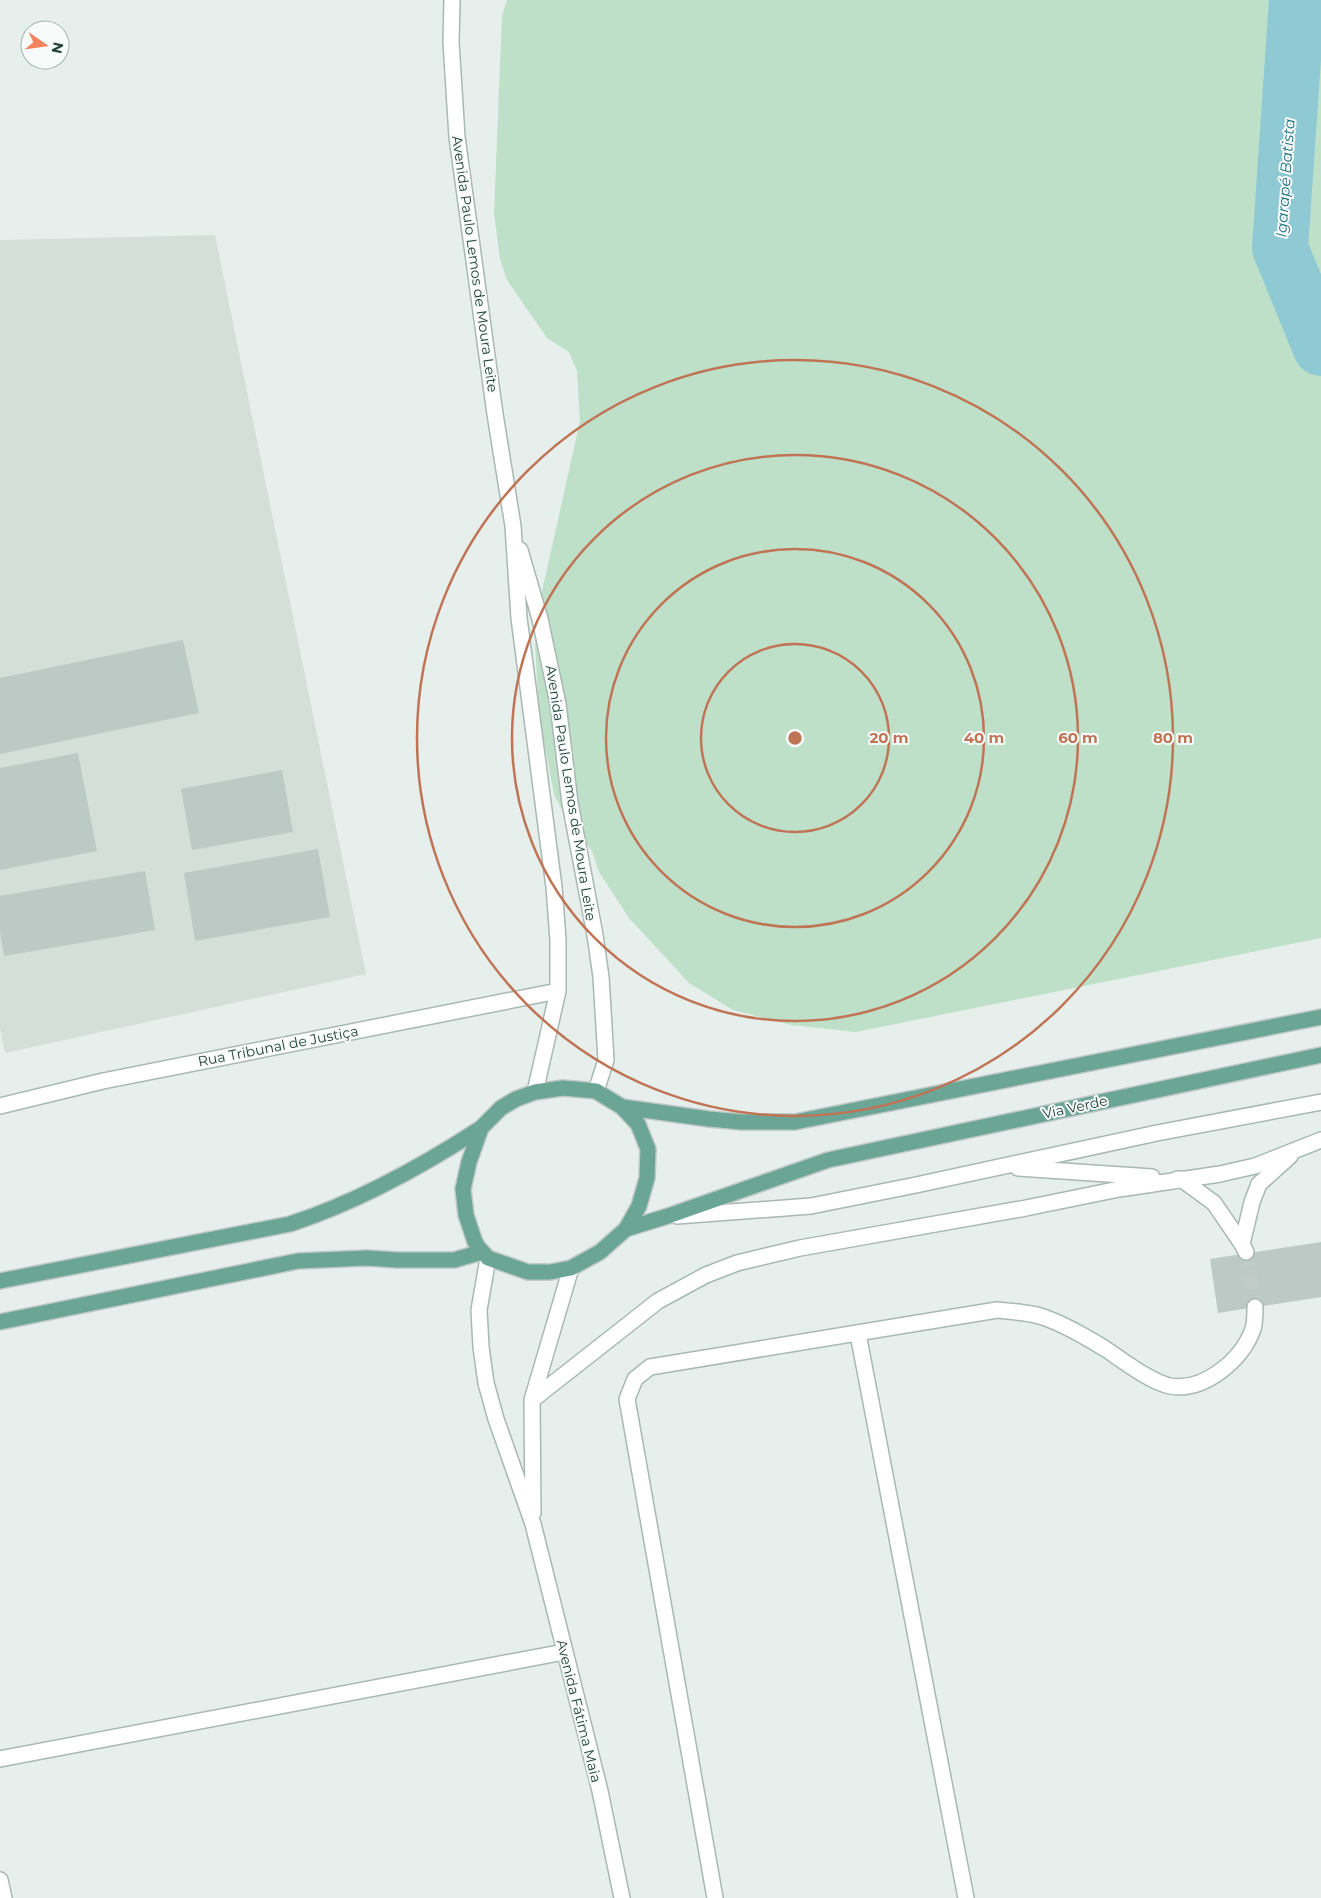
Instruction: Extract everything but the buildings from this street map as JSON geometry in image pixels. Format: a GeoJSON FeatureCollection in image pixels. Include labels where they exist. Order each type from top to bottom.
{"type":"FeatureCollection","features":[{"type":"Feature","properties":{"kind":"main road"},"geometry":{"type":"LineString","coordinates":[[622,1107],[742,1122],[795,1122],[1321,1017]]}},
{"type":"Feature","properties":{"kind":"main road","name":"Via Verde"},"geometry":{"type":"LineString","coordinates":[[626,1229],[828,1160],[1321,1055]]}},
{"type":"Feature","properties":{"kind":"main road"},"geometry":{"type":"LineString","coordinates":[[0,1282],[290,1224],[326,1212],[354,1200],[452,1147],[481,1128],[501,1108],[516,1099],[535,1092],[563,1088],[596,1091],[622,1107],[638,1124],[648,1149],[647,1178],[639,1206],[626,1229],[600,1252],[571,1268],[550,1272],[528,1272],[485,1255],[454,1260],[359,1258],[298,1261],[0,1322]]}},
{"type":"Feature","properties":{"kind":"main road"},"geometry":{"type":"LineString","coordinates":[[481,1128],[469,1162],[463,1189],[466,1215],[475,1242],[485,1255]]}},
{"type":"Feature","properties":{"kind":"street","name":"Avenida Paulo Lemos de Moura Leite"},"geometry":{"type":"LineString","coordinates":[[452,0],[451,42],[457,137],[495,414],[513,526],[519,618],[554,887],[558,940],[558,991],[535,1092]]}},
{"type":"Feature","properties":{"kind":"street","name":"Avenida Paulo Lemos de Moura Leite"},"geometry":{"type":"LineString","coordinates":[[513,526],[534,594],[558,704],[570,803],[595,935],[604,1020],[606,1060],[596,1091]]}},
{"type":"Feature","properties":{"kind":"street","name":"Rua Tribunal de Justiça"},"geometry":{"type":"LineString","coordinates":[[0,1106],[122,1078],[558,991]]}},
{"type":"Feature","properties":{"kind":"street"},"geometry":{"type":"LineString","coordinates":[[668,1216],[811,1206],[1157,1133],[1321,1102]]}},
{"type":"Feature","properties":{"kind":"street"},"geometry":{"type":"LineString","coordinates":[[532,1400],[658,1302],[706,1276],[737,1263],[800,1248],[1017,1210],[1119,1189],[1220,1174],[1254,1166],[1321,1140]]}},
{"type":"Feature","properties":{"kind":"street"},"geometry":{"type":"LineString","coordinates":[[999,1167],[1181,1179],[1214,1202],[1244,1248],[1252,1202],[1259,1184],[1295,1151]]}},
{"type":"Feature","properties":{"kind":"street","name":"Avenida Fátima Maia"},"geometry":{"type":"LineString","coordinates":[[485,1255],[479,1310],[481,1347],[486,1383],[496,1419],[533,1524],[600,1791],[622,1898]]}},
{"type":"Feature","properties":{"kind":"street","name":"Avenida Fátima Maia"},"geometry":{"type":"LineString","coordinates":[[533,1524],[532,1400],[571,1268]]}},
{"type":"Feature","properties":{"kind":"street"},"geometry":{"type":"LineString","coordinates":[[715,1898],[628,1399],[635,1379],[650,1367],[997,1310],[1033,1314],[1074,1332],[1101,1346],[1147,1376],[1170,1386],[1194,1385],[1220,1372],[1243,1348],[1253,1328],[1255,1307]]}},
{"type":"Feature","properties":{"kind":"street"},"geometry":{"type":"LineString","coordinates":[[858,1334],[966,1898]]}},
{"type":"Feature","properties":{"kind":"street"},"geometry":{"type":"LineString","coordinates":[[0,1759],[564,1652]]}},
{"type":"Feature","properties":{"kind":"street"},"geometry":{"type":"LineString","coordinates":[[0,1880],[4,1898]]}},
{"type":"Feature","properties":{"kind":"shaded area"},"geometry":{"type":"Polygon","coordinates":[[[215,235],[366,974],[5,1053],[0,1028],[0,240],[215,235]]]}},
{"type":"Feature","properties":{"kind":"green space"},"geometry":{"type":"Polygon","coordinates":[[[507,0],[1321,0],[1321,938],[856,1032],[791,1025],[733,1010],[689,983],[629,918],[599,872],[592,851],[565,816],[554,794],[539,716],[535,642],[538,609],[580,421],[577,371],[569,352],[547,338],[507,280],[500,259],[494,214],[502,16],[507,0]]]}},
{"type":"Feature","properties":{"kind":"waterway","name":"Igarapé Batista"},"geometry":{"type":"LineString","coordinates":[[1297,0],[1280,248],[1321,348]]}},
{"type":"Feature","properties":{"kind":"tunnel"},"geometry":{"type":"LineString","coordinates":[[1246,1252],[1255,1307]]}}]}
